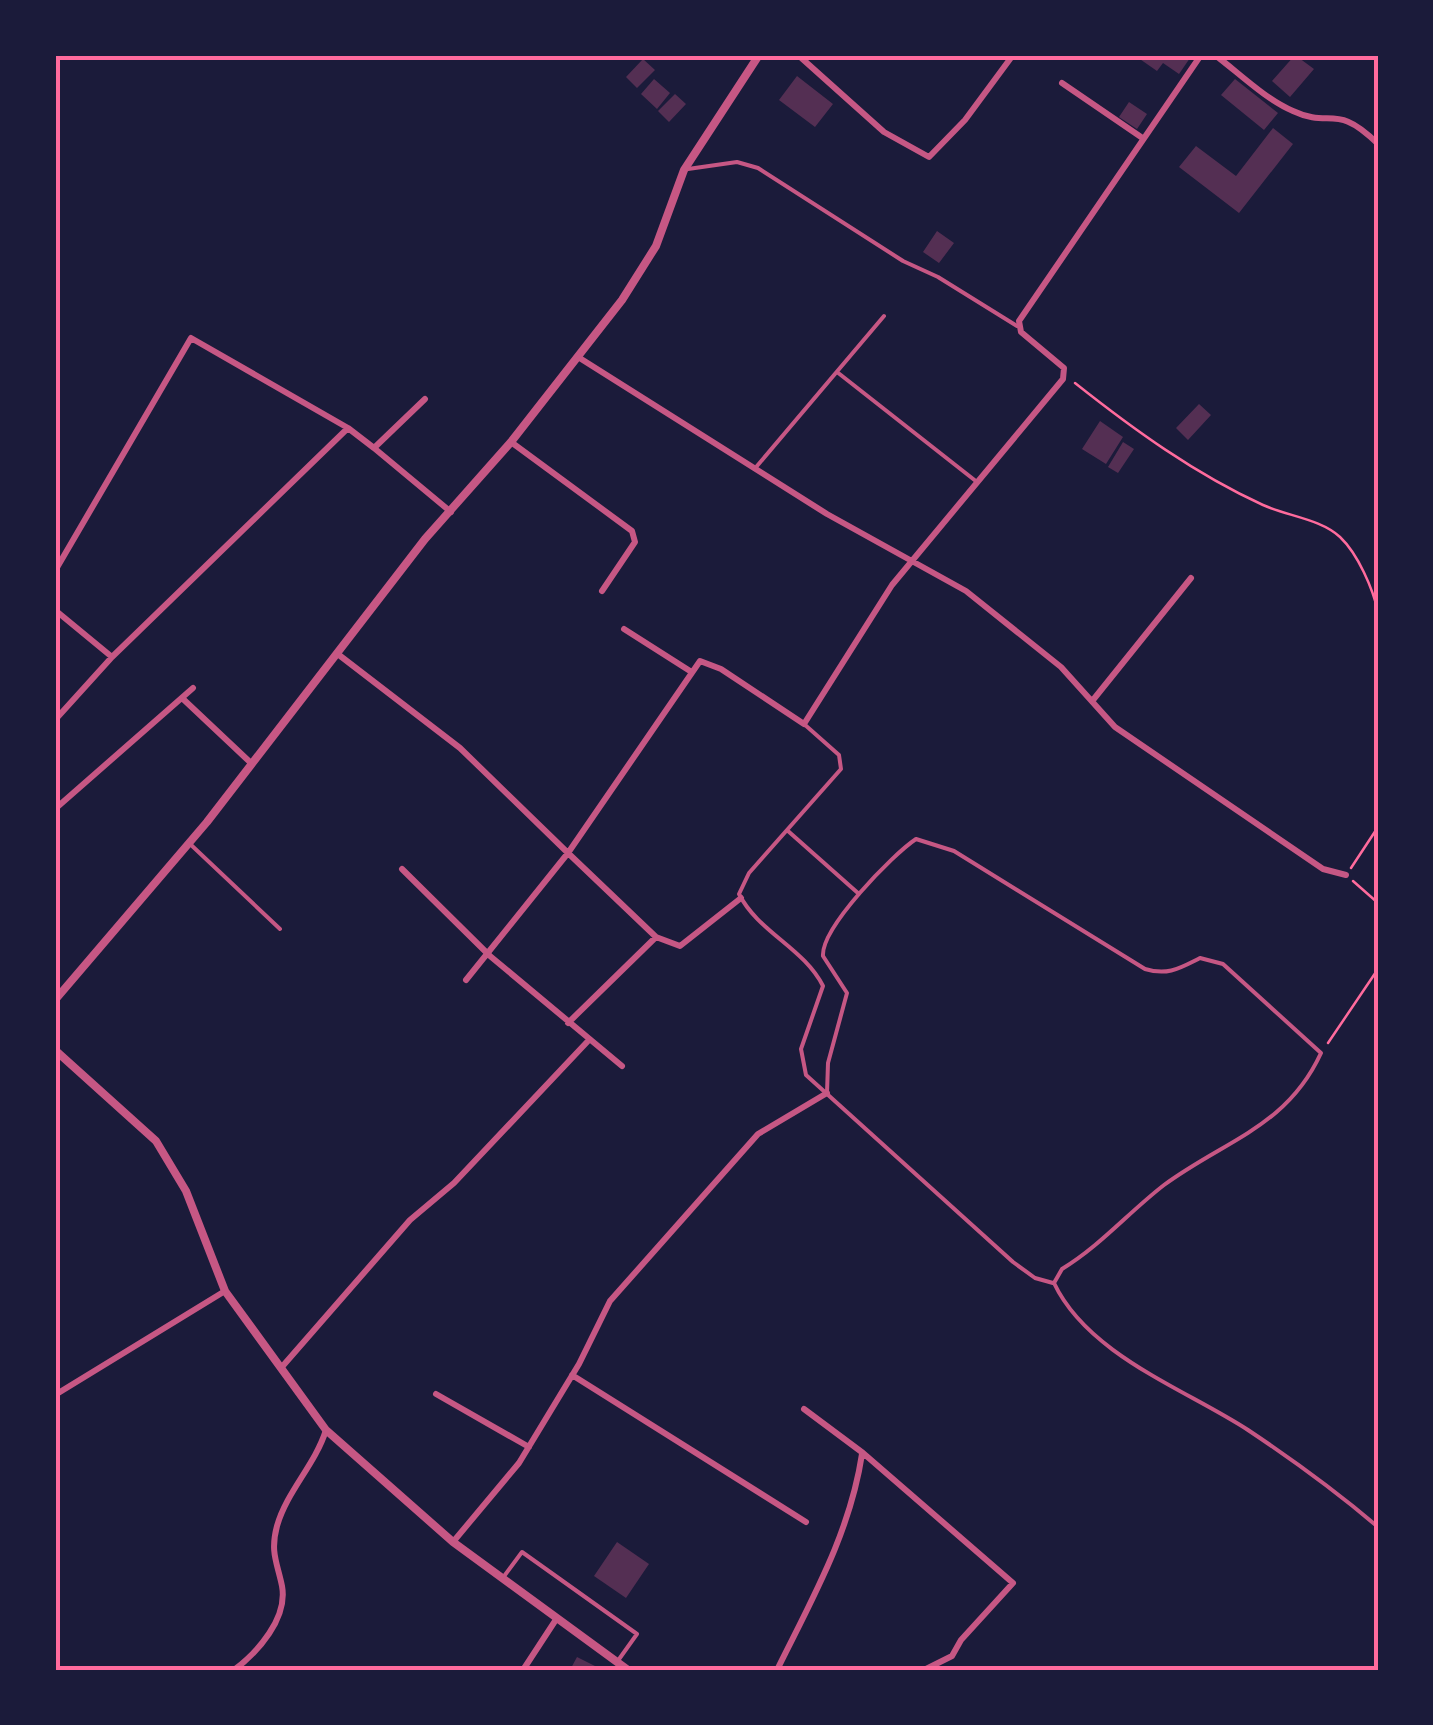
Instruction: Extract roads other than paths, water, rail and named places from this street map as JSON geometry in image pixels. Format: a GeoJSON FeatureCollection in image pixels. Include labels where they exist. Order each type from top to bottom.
{"type":"FeatureCollection","features":[{"type":"Feature","properties":{"kind":"street"},"geometry":{"type":"LineString","coordinates":[[55,1000],[189,843],[339,655],[425,539],[511,442],[578,357],[647,262],[684,170],[759,55]]}},
{"type":"Feature","properties":{"kind":"street"},"geometry":{"type":"LineString","coordinates":[[798,55],[884,132],[929,157],[965,120],[1013,55]]}},
{"type":"Feature","properties":{"kind":"street"},"geometry":{"type":"LineString","coordinates":[[466,980],[490,956],[568,853],[700,661],[804,724],[866,622],[1065,374],[1064,368],[1017,326],[1141,137],[1201,55]]}},
{"type":"Feature","properties":{"kind":"street"},"geometry":{"type":"LineString","coordinates":[[1215,55],[1288,109],[1314,117],[1342,117],[1378,144]]}},
{"type":"Feature","properties":{"kind":"street"},"geometry":{"type":"LineString","coordinates":[[1062,83],[1141,137]]}},
{"type":"Feature","properties":{"kind":"street"},"geometry":{"type":"LineString","coordinates":[[55,570],[191,338],[348,428],[451,512]]}},
{"type":"Feature","properties":{"kind":"street"},"geometry":{"type":"LineString","coordinates":[[578,357],[828,514],[966,591],[1061,667],[1127,735],[1323,869],[1346,875]]}},
{"type":"Feature","properties":{"kind":"street"},"geometry":{"type":"LineString","coordinates":[[374,448],[425,399]]}},
{"type":"Feature","properties":{"kind":"street"},"geometry":{"type":"LineString","coordinates":[[55,720],[112,657],[348,428]]}},
{"type":"Feature","properties":{"kind":"street"},"geometry":{"type":"LineString","coordinates":[[511,442],[632,531],[636,542],[602,591]]}},
{"type":"Feature","properties":{"kind":"street"},"geometry":{"type":"LineString","coordinates":[[1093,700],[1191,578]]}},
{"type":"Feature","properties":{"kind":"street"},"geometry":{"type":"LineString","coordinates":[[55,610],[112,657]]}},
{"type":"Feature","properties":{"kind":"street"},"geometry":{"type":"LineString","coordinates":[[624,629],[690,671]]}},
{"type":"Feature","properties":{"kind":"street"},"geometry":{"type":"LineString","coordinates":[[339,655],[460,748],[656,936],[680,946],[740,898]]}},
{"type":"Feature","properties":{"kind":"street"},"geometry":{"type":"LineString","coordinates":[[55,809],[194,688]]}},
{"type":"Feature","properties":{"kind":"street"},"geometry":{"type":"LineString","coordinates":[[182,698],[252,764]]}},
{"type":"Feature","properties":{"kind":"street"},"geometry":{"type":"LineString","coordinates":[[402,869],[490,956],[622,1066]]}},
{"type":"Feature","properties":{"kind":"street"},"geometry":{"type":"LineString","coordinates":[[568,1023],[656,936]]}},
{"type":"Feature","properties":{"kind":"street"},"geometry":{"type":"LineString","coordinates":[[280,1368],[410,1220],[454,1183],[588,1041]]}},
{"type":"Feature","properties":{"kind":"street"},"geometry":{"type":"LineString","coordinates":[[55,1050],[156,1141],[186,1191],[224,1291],[326,1430],[453,1542],[628,1670]]}},
{"type":"Feature","properties":{"kind":"street"},"geometry":{"type":"LineString","coordinates":[[453,1542],[528,1447],[572,1375],[610,1301],[758,1134],[827,1093]]}},
{"type":"Feature","properties":{"kind":"street"},"geometry":{"type":"LineString","coordinates":[[55,1395],[224,1291]]}},
{"type":"Feature","properties":{"kind":"street"},"geometry":{"type":"LineString","coordinates":[[572,1375],[806,1522]]}},
{"type":"Feature","properties":{"kind":"street"},"geometry":{"type":"LineString","coordinates":[[436,1394],[528,1447]]}},
{"type":"Feature","properties":{"kind":"street"},"geometry":{"type":"LineString","coordinates":[[804,1410],[863,1453],[1012,1583],[961,1640],[952,1656],[924,1670]]}},
{"type":"Feature","properties":{"kind":"street"},"geometry":{"type":"LineString","coordinates":[[234,1670],[256,1651],[279,1615],[282,1587],[272,1563],[276,1530],[297,1485],[318,1456],[326,1430]]}},
{"type":"Feature","properties":{"kind":"street"},"geometry":{"type":"LineString","coordinates":[[777,1670],[837,1549],[857,1487],[863,1453]]}},
{"type":"Feature","properties":{"kind":"street"},"geometry":{"type":"LineString","coordinates":[[523,1670],[558,1618]]}},
{"type":"Feature","properties":{"kind":"lane"},"geometry":{"type":"LineString","coordinates":[[684,170],[737,162],[758,168],[903,261],[938,277],[1017,326]]}},
{"type":"Feature","properties":{"kind":"lane"},"geometry":{"type":"LineString","coordinates":[[757,466],[884,316]]}},
{"type":"Feature","properties":{"kind":"lane"},"geometry":{"type":"LineString","coordinates":[[836,372],[977,482]]}},
{"type":"Feature","properties":{"kind":"lane"},"geometry":{"type":"LineString","coordinates":[[804,724],[839,755],[841,769],[742,881],[740,898],[749,913],[810,968],[822,986],[801,1063],[806,1075],[1013,1262],[1035,1278],[1054,1283],[1079,1320],[1118,1350],[1247,1429],[1378,1527]]}},
{"type":"Feature","properties":{"kind":"lane"},"geometry":{"type":"LineString","coordinates":[[787,830],[859,894]]}},
{"type":"Feature","properties":{"kind":"lane"},"geometry":{"type":"LineString","coordinates":[[827,1093],[828,1063],[847,993],[827,964],[822,947],[831,926],[910,842],[930,840],[1146,969],[1160,974],[1200,958],[1214,958],[1321,1053],[1303,1087],[1278,1114],[1166,1184],[1062,1269],[1054,1283]]}},
{"type":"Feature","properties":{"kind":"lane"},"geometry":{"type":"LineString","coordinates":[[189,843],[280,929]]}},
{"type":"Feature","properties":{"kind":"lane"},"geometry":{"type":"LineString","coordinates":[[502,1579],[522,1552],[637,1634],[617,1662]]}}]}
